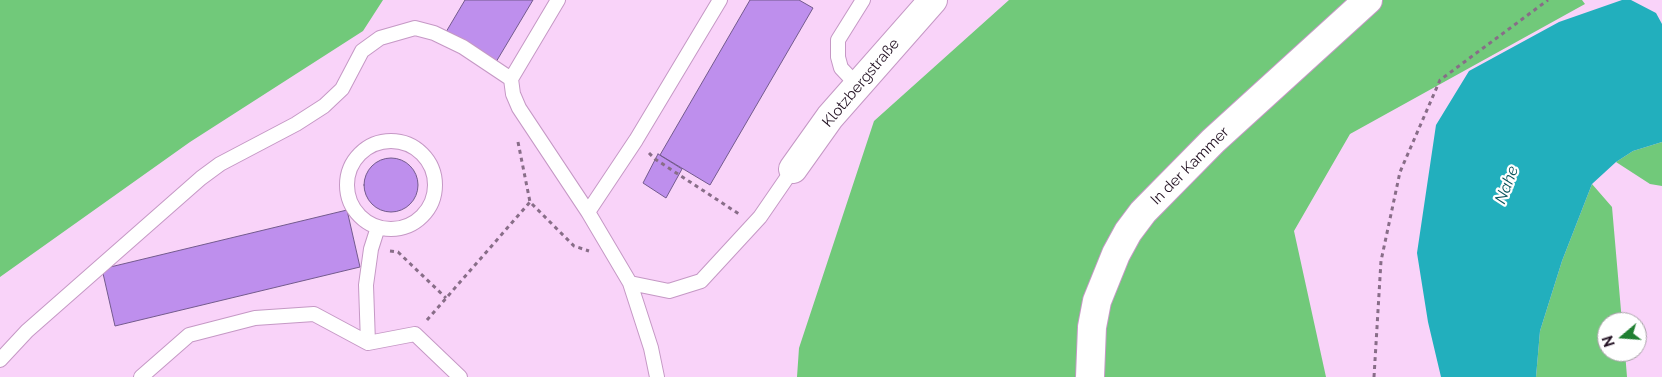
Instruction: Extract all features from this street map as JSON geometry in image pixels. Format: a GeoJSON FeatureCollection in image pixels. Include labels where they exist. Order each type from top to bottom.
{"type":"FeatureCollection","features":[{"type":"Feature","properties":{"kind":"street","name":"Klotzbergstraße"},"geometry":{"type":"LineString","coordinates":[[793,169],[830,117],[933,0]]}},
{"type":"Feature","properties":{"kind":"street","name":"In der Kammer"},"geometry":{"type":"LineString","coordinates":[[1090,377],[1092,327],[1097,301],[1116,254],[1128,232],[1143,212],[1213,141],[1368,0]]}},
{"type":"Feature","properties":{"kind":"lane"},"geometry":{"type":"LineString","coordinates":[[511,79],[558,0]]}},
{"type":"Feature","properties":{"kind":"lane"},"geometry":{"type":"LineString","coordinates":[[588,212],[636,140],[720,0]]}},
{"type":"Feature","properties":{"kind":"lane"},"geometry":{"type":"LineString","coordinates":[[858,85],[841,68],[838,57],[838,40],[863,0]]}},
{"type":"Feature","properties":{"kind":"lane"},"geometry":{"type":"LineString","coordinates":[[0,360],[27,330],[201,178],[220,164],[296,124],[324,106],[342,89],[362,50],[380,38],[415,28],[434,33],[463,48],[511,79],[519,108],[588,212],[630,283],[651,348],[657,377]]}},
{"type":"Feature","properties":{"kind":"lane"},"geometry":{"type":"LineString","coordinates":[[386,141],[404,142],[420,151],[432,166],[436,184],[432,202],[428,210],[414,223],[397,229],[378,227],[362,218],[356,212],[348,195],[348,176],[355,159],[368,147],[386,141]]}},
{"type":"Feature","properties":{"kind":"lane"},"geometry":{"type":"LineString","coordinates":[[630,283],[669,291],[701,281],[754,224],[793,169]]}},
{"type":"Feature","properties":{"kind":"lane"},"geometry":{"type":"LineString","coordinates":[[368,343],[366,285],[371,249],[378,227]]}},
{"type":"Feature","properties":{"kind":"lane"},"geometry":{"type":"LineString","coordinates":[[141,377],[189,335],[255,318],[314,314],[368,343],[415,334],[460,377]]}},
{"type":"Feature","properties":{"kind":"path"},"geometry":{"type":"LineString","coordinates":[[1374,377],[1381,261],[1396,190],[1400,172],[1440,80],[1548,0]]}},
{"type":"Feature","properties":{"kind":"path"},"geometry":{"type":"LineString","coordinates":[[519,108],[513,118],[530,202],[574,246],[592,252],[612,254]]}},
{"type":"Feature","properties":{"kind":"path"},"geometry":{"type":"LineString","coordinates":[[655,159],[754,224]]}},
{"type":"Feature","properties":{"kind":"path"},"geometry":{"type":"LineString","coordinates":[[415,334],[530,202]]}},
{"type":"Feature","properties":{"kind":"path"},"geometry":{"type":"LineString","coordinates":[[371,249],[398,252],[446,298]]}},
{"type":"Feature","properties":{"kind":"shaded area"},"geometry":{"type":"Polygon","coordinates":[[[0,0],[383,0],[363,31],[190,142],[0,277],[0,0]]]}},
{"type":"Feature","properties":{"kind":"shaded area"},"geometry":{"type":"Polygon","coordinates":[[[1009,0],[1582,0],[1585,4],[1350,134],[1294,231],[1326,377],[797,377],[799,348],[874,121],[1009,0]]]}},
{"type":"Feature","properties":{"kind":"shaded area"},"geometry":{"type":"Polygon","coordinates":[[[1662,142],[1662,186],[1650,184],[1616,162],[1633,151],[1662,142]]]}},
{"type":"Feature","properties":{"kind":"shaded area"},"geometry":{"type":"Polygon","coordinates":[[[1592,184],[1612,207],[1621,312],[1597,312],[1597,362],[1626,362],[1627,377],[1536,377],[1540,331],[1562,261],[1592,184]]]}},
{"type":"Feature","properties":{"kind":"water","name":"Nahe"},"geometry":{"type":"Polygon","coordinates":[[[1622,0],[1631,0],[1656,13],[1662,24],[1662,142],[1633,151],[1616,162],[1592,184],[1562,261],[1540,331],[1536,377],[1441,377],[1428,322],[1417,253],[1436,125],[1469,71],[1559,22],[1622,0]]]}},
{"type":"Feature","properties":{"kind":"building"},"geometry":{"type":"Polygon","coordinates":[[[465,0],[533,0],[496,62],[446,32],[465,0]]]}},
{"type":"Feature","properties":{"kind":"building"},"geometry":{"type":"Polygon","coordinates":[[[750,0],[799,0],[813,8],[710,185],[660,155],[750,0]]]}},
{"type":"Feature","properties":{"kind":"building"},"geometry":{"type":"Polygon","coordinates":[[[658,154],[682,169],[666,198],[643,183],[658,154]]]}},
{"type":"Feature","properties":{"kind":"building"},"geometry":{"type":"Polygon","coordinates":[[[391,158],[401,160],[410,166],[416,175],[418,185],[416,195],[410,204],[401,210],[391,212],[381,210],[372,204],[366,195],[364,185],[366,175],[372,166],[381,160],[391,158]]]}},
{"type":"Feature","properties":{"kind":"building"},"geometry":{"type":"Polygon","coordinates":[[[347,210],[360,267],[115,326],[102,269],[347,210]]]}}]}
